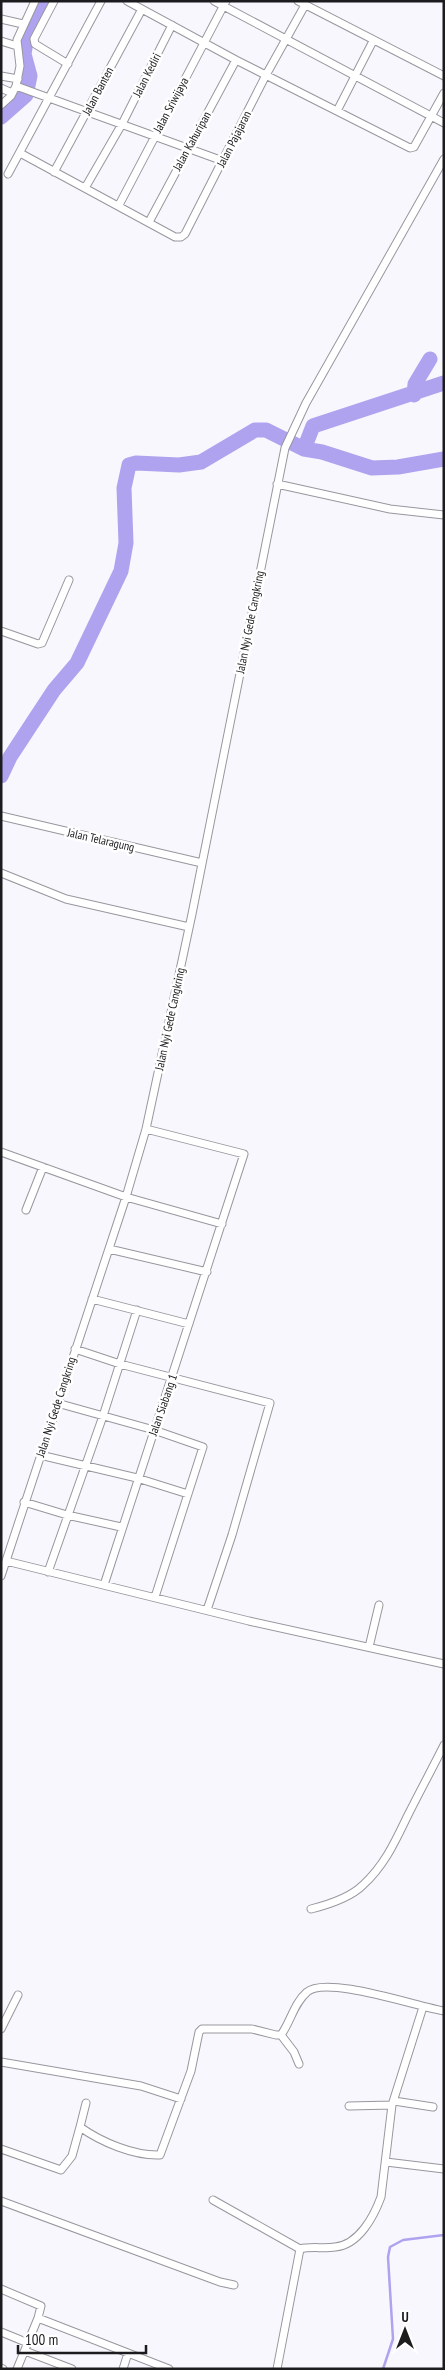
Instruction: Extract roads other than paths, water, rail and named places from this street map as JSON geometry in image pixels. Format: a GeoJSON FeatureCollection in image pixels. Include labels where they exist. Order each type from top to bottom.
{"type":"FeatureCollection","features":[{"type":"Feature","properties":{"kind":"street"},"geometry":{"type":"LineString","coordinates":[[1,104],[15,86],[20,66],[16,46],[18,34],[35,1]]}},
{"type":"Feature","properties":{"kind":"street"},"geometry":{"type":"LineString","coordinates":[[54,1],[34,39],[35,44],[68,64]]}},
{"type":"Feature","properties":{"kind":"street"},"geometry":{"type":"LineString","coordinates":[[8,174],[101,1]]}},
{"type":"Feature","properties":{"kind":"street"},"geometry":{"type":"LineString","coordinates":[[128,1],[236,60],[412,148],[444,93]]}},
{"type":"Feature","properties":{"kind":"street"},"geometry":{"type":"LineString","coordinates":[[214,1],[225,4],[286,39],[444,123]]}},
{"type":"Feature","properties":{"kind":"street"},"geometry":{"type":"LineString","coordinates":[[302,3],[444,76]]}},
{"type":"Feature","properties":{"kind":"street","name":"Jalan Pajajaran"},"geometry":{"type":"LineString","coordinates":[[149,222],[175,237],[181,237],[185,234],[286,39],[302,3]]}},
{"type":"Feature","properties":{"kind":"street","name":"Jalan Sriwijaya"},"geometry":{"type":"LineString","coordinates":[[119,205],[225,4]]}},
{"type":"Feature","properties":{"kind":"street","name":"Jalan Banten"},"geometry":{"type":"LineString","coordinates":[[54,172],[142,9]]}},
{"type":"Feature","properties":{"kind":"street"},"geometry":{"type":"LineString","coordinates":[[1,20],[23,24]]}},
{"type":"Feature","properties":{"kind":"street","name":"Jalan Kediri"},"geometry":{"type":"LineString","coordinates":[[85,188],[122,124],[172,25]]}},
{"type":"Feature","properties":{"kind":"street"},"geometry":{"type":"LineString","coordinates":[[1,41],[16,46]]}},
{"type":"Feature","properties":{"kind":"street"},"geometry":{"type":"LineString","coordinates":[[337,111],[373,41]]}},
{"type":"Feature","properties":{"kind":"street","name":"Jalan Kahuripan"},"geometry":{"type":"LineString","coordinates":[[149,222],[236,60]]}},
{"type":"Feature","properties":{"kind":"street"},"geometry":{"type":"LineString","coordinates":[[1,76],[15,86]]}},
{"type":"Feature","properties":{"kind":"street"},"geometry":{"type":"LineString","coordinates":[[1,88],[15,86],[24,88],[223,161]]}},
{"type":"Feature","properties":{"kind":"street"},"geometry":{"type":"LineString","coordinates":[[20,153],[149,222]]}},
{"type":"Feature","properties":{"kind":"street","name":"Jalan Nyi Gede Cangkring"},"geometry":{"type":"LineString","coordinates":[[1,1576],[126,1197],[146,1129],[189,927],[285,448],[291,432],[444,159]]}},
{"type":"Feature","properties":{"kind":"street"},"geometry":{"type":"LineString","coordinates":[[277,484],[390,509],[444,515]]}},
{"type":"Feature","properties":{"kind":"street"},"geometry":{"type":"LineString","coordinates":[[1,631],[42,644],[70,580]]}},
{"type":"Feature","properties":{"kind":"street","name":"Jalan Telaragung"},"geometry":{"type":"LineString","coordinates":[[1,816],[202,863]]}},
{"type":"Feature","properties":{"kind":"street"},"geometry":{"type":"LineString","coordinates":[[1,874],[66,899],[189,927]]}},
{"type":"Feature","properties":{"kind":"street","name":"Jalan Siabang 1"},"geometry":{"type":"LineString","coordinates":[[104,1585],[121,1527],[207,1272],[244,1154],[146,1129]]}},
{"type":"Feature","properties":{"kind":"street"},"geometry":{"type":"LineString","coordinates":[[1,1152],[126,1197],[222,1224]]}},
{"type":"Feature","properties":{"kind":"street"},"geometry":{"type":"LineString","coordinates":[[26,1210],[43,1167]]}},
{"type":"Feature","properties":{"kind":"street"},"geometry":{"type":"LineString","coordinates":[[109,1248],[207,1272]]}},
{"type":"Feature","properties":{"kind":"street"},"geometry":{"type":"LineString","coordinates":[[92,1300],[189,1324]]}},
{"type":"Feature","properties":{"kind":"street"},"geometry":{"type":"LineString","coordinates":[[48,1572],[103,1416],[137,1310]]}},
{"type":"Feature","properties":{"kind":"street"},"geometry":{"type":"LineString","coordinates":[[75,1349],[120,1364],[271,1404],[232,1535],[207,1610]]}},
{"type":"Feature","properties":{"kind":"street"},"geometry":{"type":"LineString","coordinates":[[57,1403],[154,1430],[203,1447],[155,1597]]}},
{"type":"Feature","properties":{"kind":"street"},"geometry":{"type":"LineString","coordinates":[[40,1455],[137,1478],[188,1494]]}},
{"type":"Feature","properties":{"kind":"street"},"geometry":{"type":"LineString","coordinates":[[24,1502],[67,1515],[121,1527]]}},
{"type":"Feature","properties":{"kind":"street"},"geometry":{"type":"LineString","coordinates":[[6,1561],[369,1647],[411,1653],[444,1664]]}},
{"type":"Feature","properties":{"kind":"street"},"geometry":{"type":"LineString","coordinates":[[369,1647],[379,1605]]}},
{"type":"Feature","properties":{"kind":"street"},"geometry":{"type":"LineString","coordinates":[[311,1909],[328,1904],[356,1891],[363,1886],[382,1864],[395,1844],[444,1745]]}},
{"type":"Feature","properties":{"kind":"street"},"geometry":{"type":"LineString","coordinates":[[281,2035],[303,1997],[308,1991],[315,1988],[358,1990],[444,2011]]}},
{"type":"Feature","properties":{"kind":"street"},"geometry":{"type":"LineString","coordinates":[[1,2029],[18,1995]]}},
{"type":"Feature","properties":{"kind":"street"},"geometry":{"type":"LineString","coordinates":[[213,2200],[300,2249],[344,2246],[352,2240],[371,2219],[381,2197],[393,2103],[423,2006]]}},
{"type":"Feature","properties":{"kind":"street"},"geometry":{"type":"LineString","coordinates":[[80,2127],[91,2135],[139,2153],[160,2155],[191,2071],[199,2032],[202,2029],[252,2029],[281,2035],[294,2052],[299,2064]]}},
{"type":"Feature","properties":{"kind":"street"},"geometry":{"type":"LineString","coordinates":[[1,2062],[141,2086],[181,2098]]}},
{"type":"Feature","properties":{"kind":"street"},"geometry":{"type":"LineString","coordinates":[[1,2149],[61,2170],[72,2156],[86,2103]]}},
{"type":"Feature","properties":{"kind":"street"},"geometry":{"type":"LineString","coordinates":[[349,2106],[393,2103],[433,2107]]}},
{"type":"Feature","properties":{"kind":"street"},"geometry":{"type":"LineString","coordinates":[[386,2162],[444,2169]]}},
{"type":"Feature","properties":{"kind":"street"},"geometry":{"type":"LineString","coordinates":[[1,2201],[220,2282],[234,2285]]}},
{"type":"Feature","properties":{"kind":"street"},"geometry":{"type":"LineString","coordinates":[[276,2369],[300,2249]]}},
{"type":"Feature","properties":{"kind":"street"},"geometry":{"type":"LineString","coordinates":[[1,2289],[39,2304],[41,2309],[17,2369]]}},
{"type":"Feature","properties":{"kind":"street"},"geometry":{"type":"LineString","coordinates":[[38,2318],[169,2368]]}},
{"type":"Feature","properties":{"kind":"street"},"geometry":{"type":"LineString","coordinates":[[1,2332],[28,2343]]}},
{"type":"Feature","properties":{"kind":"street"},"geometry":{"type":"LineString","coordinates":[[25,2351],[72,2369]]}},
{"type":"Feature","properties":{"kind":"street"},"geometry":{"type":"LineString","coordinates":[[123,2369],[128,2353]]}},
{"type":"Feature","properties":{"kind":"waterway"},"geometry":{"type":"LineString","coordinates":[[1,117],[26,95],[30,76],[24,54],[27,35],[45,1]]}},
{"type":"Feature","properties":{"kind":"waterway"},"geometry":{"type":"LineString","coordinates":[[414,395],[415,384],[430,359]]}},
{"type":"Feature","properties":{"kind":"waterway"},"geometry":{"type":"LineString","coordinates":[[304,449],[313,426],[444,383]]}},
{"type":"Feature","properties":{"kind":"waterway"},"geometry":{"type":"LineString","coordinates":[[1,776],[10,757],[54,690],[77,663],[121,571],[126,543],[124,488],[129,465],[136,463],[179,465],[201,462],[255,430],[266,430],[304,449],[322,452],[372,468],[398,467],[444,459]]}},
{"type":"Feature","properties":{"kind":"waterway"},"geometry":{"type":"LineString","coordinates":[[383,2369],[393,2339],[388,2257],[390,2247],[403,2240],[444,2235]]}}]}
